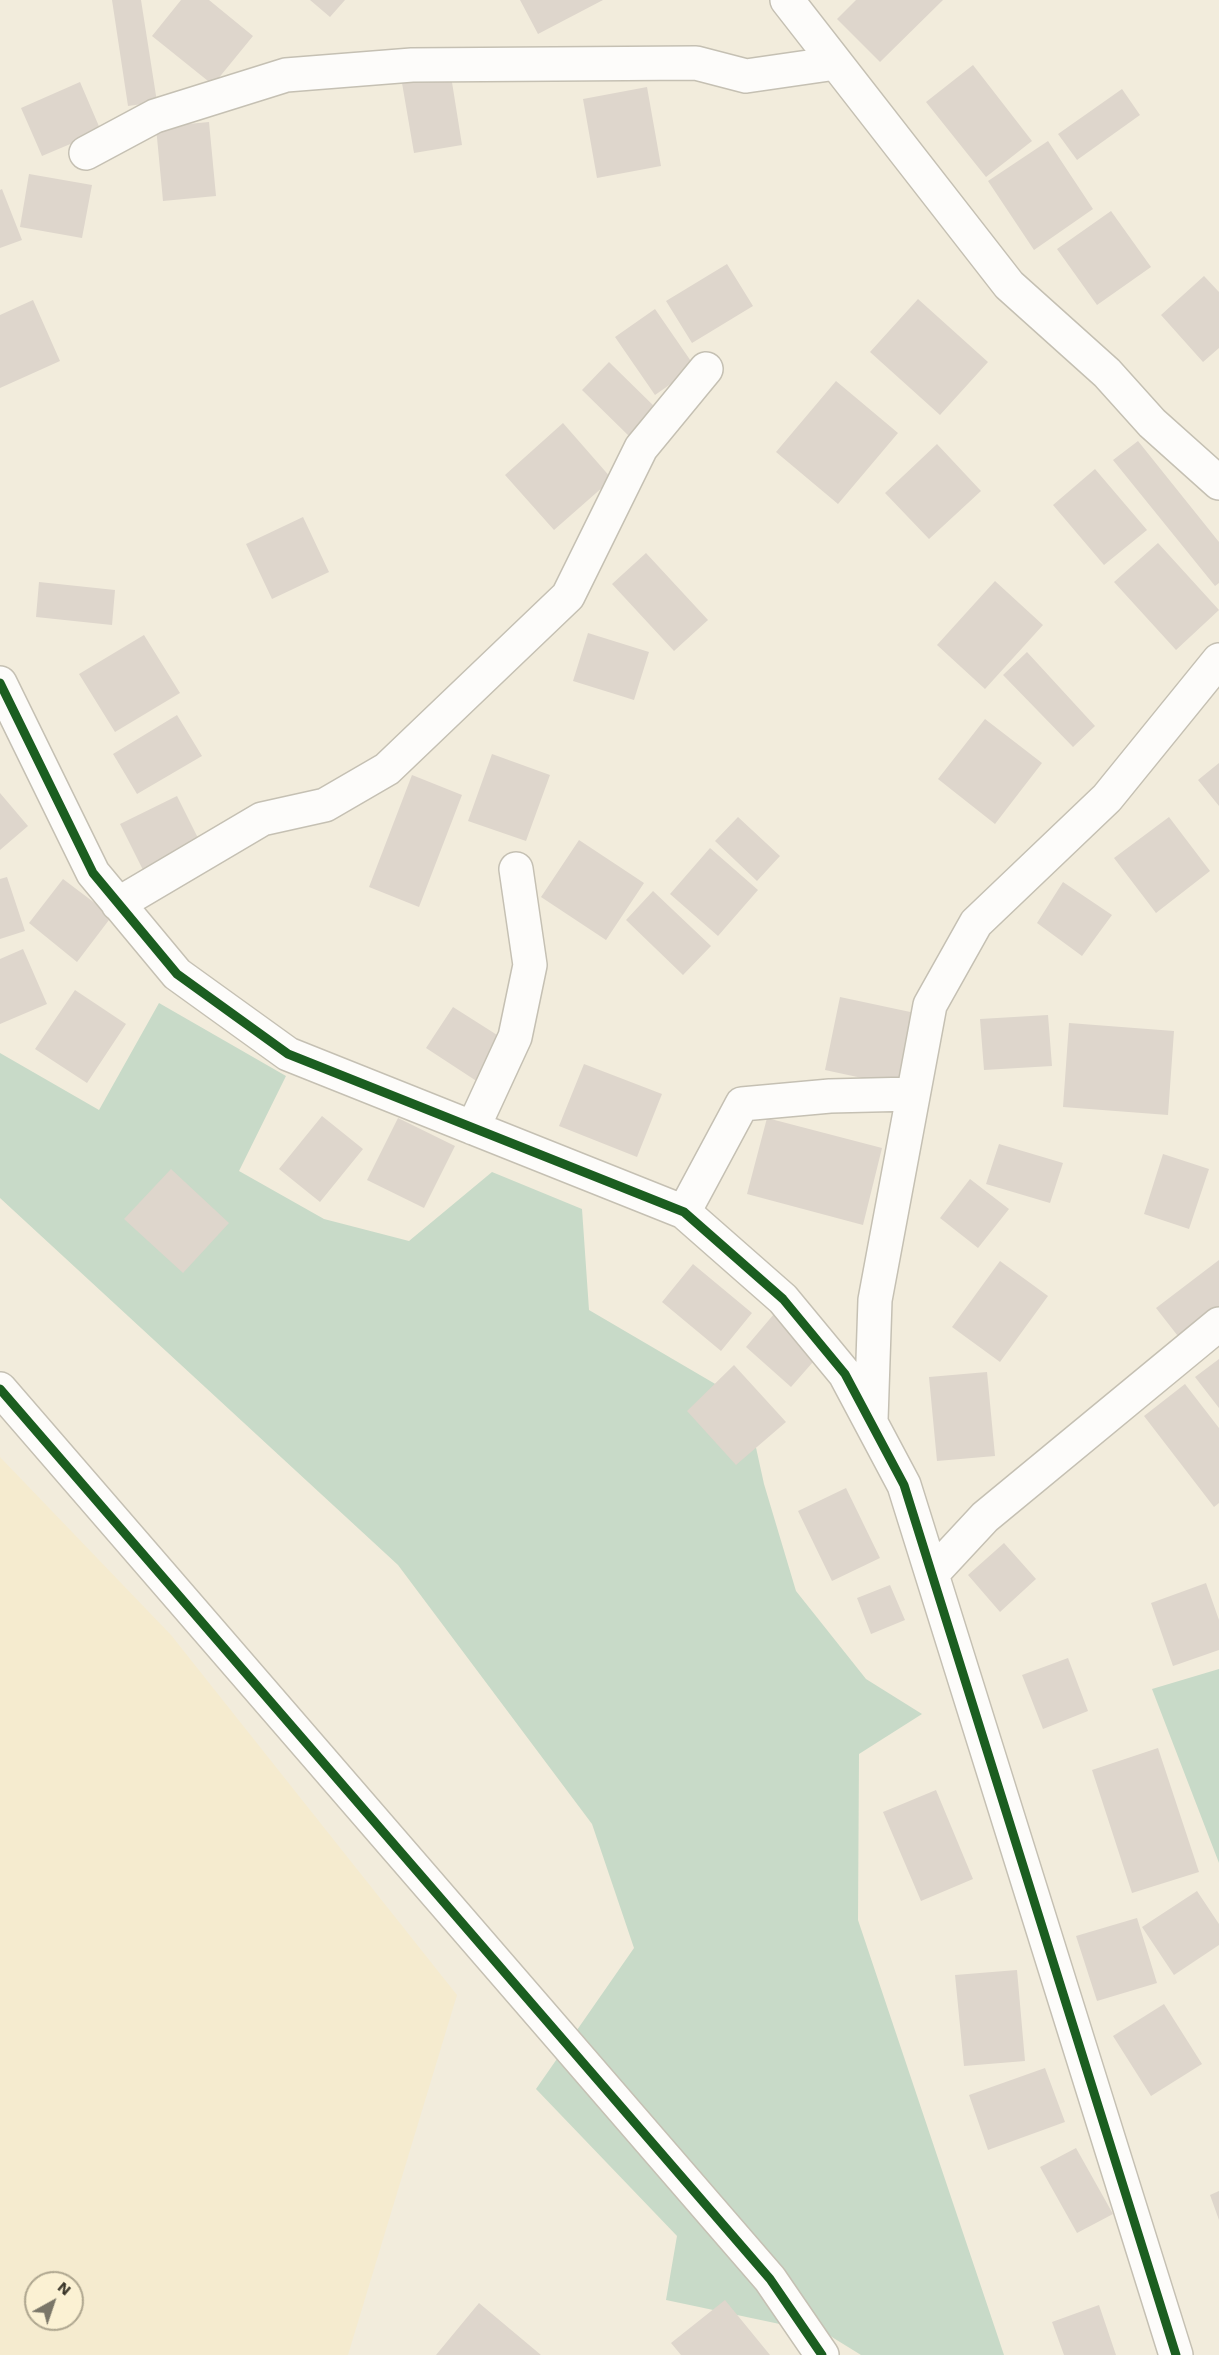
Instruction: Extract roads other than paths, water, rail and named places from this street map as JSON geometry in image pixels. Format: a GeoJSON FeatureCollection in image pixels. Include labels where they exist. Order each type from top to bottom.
{"type":"FeatureCollection","features":[{"type":"Feature","properties":{"kind":"street"},"geometry":{"type":"LineString","coordinates":[[787,0],[1009,285],[1107,373],[1152,423],[1219,483]]}},
{"type":"Feature","properties":{"kind":"street"},"geometry":{"type":"LineString","coordinates":[[86,153],[155,116],[286,75],[412,65],[696,63],[746,76],[836,63]]}},
{"type":"Feature","properties":{"kind":"street"},"geometry":{"type":"LineString","coordinates":[[118,904],[262,819],[325,805],[387,769],[568,596],[641,448],[706,369]]}},
{"type":"Feature","properties":{"kind":"street"},"geometry":{"type":"LineString","coordinates":[[871,1422],[875,1300],[930,1005],[976,923],[1107,798],[1219,660]]}},
{"type":"Feature","properties":{"kind":"street"},"geometry":{"type":"LineString","coordinates":[[0,683],[93,873],[177,974],[288,1054],[684,1212],[783,1299],[845,1374],[904,1485],[1176,2355]]}},
{"type":"Feature","properties":{"kind":"street"},"geometry":{"type":"LineString","coordinates":[[473,1128],[516,1037],[530,965],[516,869]]}},
{"type":"Feature","properties":{"kind":"street"},"geometry":{"type":"LineString","coordinates":[[684,1212],[742,1104],[830,1096],[914,1094]]}},
{"type":"Feature","properties":{"kind":"street"},"geometry":{"type":"LineString","coordinates":[[932,1574],[985,1517],[1219,1324]]}},
{"type":"Feature","properties":{"kind":"street"},"geometry":{"type":"LineString","coordinates":[[0,1389],[770,2279],[822,2355]]}}]}
